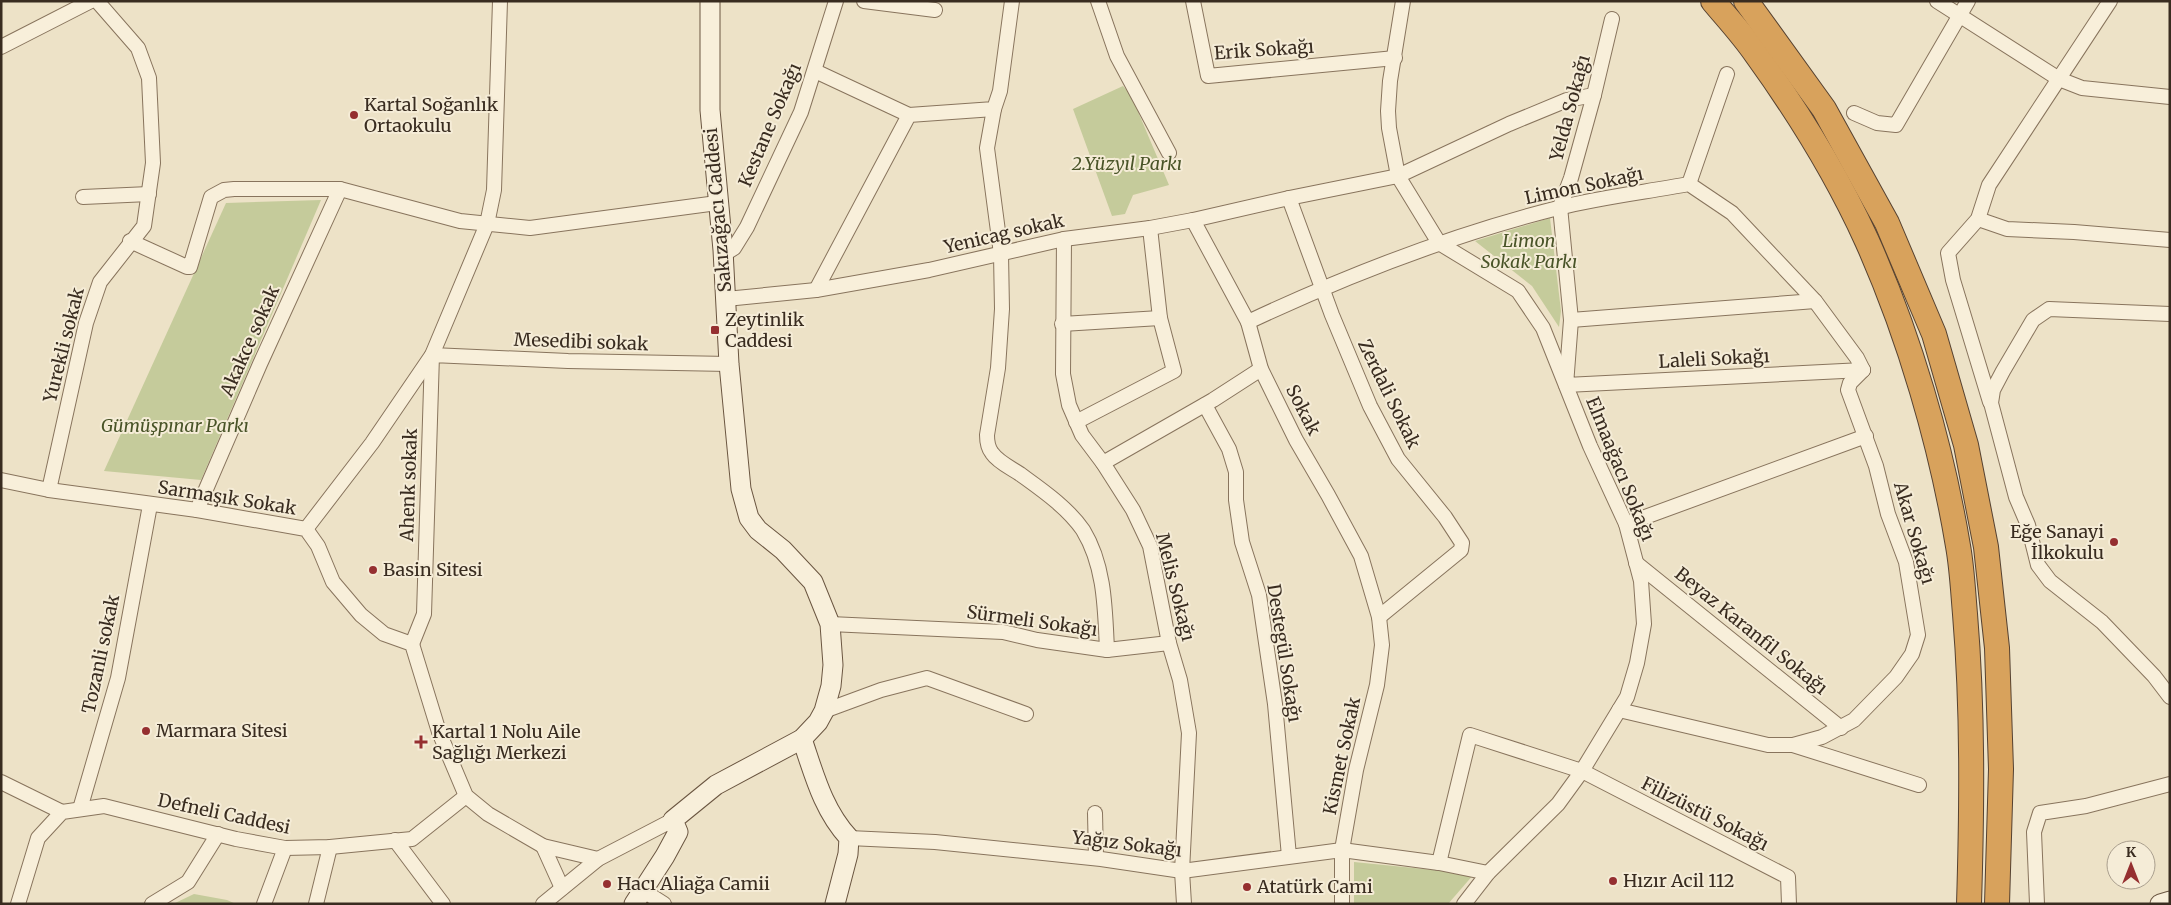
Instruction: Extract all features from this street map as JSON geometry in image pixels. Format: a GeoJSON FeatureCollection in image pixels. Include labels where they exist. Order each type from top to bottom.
{"type":"FeatureCollection","features":[{"type":"Feature","properties":{"kind":"highway"},"geometry":{"type":"LineString","coordinates":[[1713,1],[1755,51],[1795,111],[1837,181],[1867,240],[1898,318],[1936,441],[1959,548],[1968,648],[1972,746],[1969,903]]}},
{"type":"Feature","properties":{"kind":"highway"},"geometry":{"type":"LineString","coordinates":[[1746,1],[1824,109],[1887,223],[1934,334],[1966,445],[1986,547],[1997,648],[2001,769],[1996,904]]}},
{"type":"Feature","properties":{"kind":"street"},"geometry":{"type":"LineString","coordinates":[[1,47],[92,1]]}},
{"type":"Feature","properties":{"kind":"street","name":"Yurekli sokak"},"geometry":{"type":"LineString","coordinates":[[48,490],[89,315],[100,282],[130,241],[144,226],[153,163],[149,78],[138,48],[97,1]]}},
{"type":"Feature","properties":{"kind":"street"},"geometry":{"type":"LineString","coordinates":[[306,529],[372,443],[432,355],[487,224],[494,190],[500,1]]}},
{"type":"Feature","properties":{"kind":"street","name":"Sakızağacı Caddesi"},"geometry":{"type":"LineString","coordinates":[[673,820],[716,785],[802,739],[818,722],[824,711],[831,686],[833,665],[830,624],[826,610],[813,582],[784,550],[758,530],[750,518],[740,481],[729,364],[723,255],[710,110],[710,1]]}},
{"type":"Feature","properties":{"kind":"street","name":"Kestane Sokağı"},"geometry":{"type":"LineString","coordinates":[[723,255],[734,248],[747,227],[800,112],[815,71],[836,1]]}},
{"type":"Feature","properties":{"kind":"street"},"geometry":{"type":"LineString","coordinates":[[864,1],[935,10]]}},
{"type":"Feature","properties":{"kind":"street"},"geometry":{"type":"LineString","coordinates":[[1012,1],[1000,91],[994,109],[987,148],[1001,254],[1002,309],[998,368],[987,435],[988,444],[993,454],[1052,497],[1082,528],[1091,545],[1102,579],[1107,650]]}},
{"type":"Feature","properties":{"kind":"street"},"geometry":{"type":"LineString","coordinates":[[1098,1],[1117,56],[1168,154]]}},
{"type":"Feature","properties":{"kind":"street","name":"Erik Sokağı"},"geometry":{"type":"LineString","coordinates":[[1193,1],[1208,76],[1395,58]]}},
{"type":"Feature","properties":{"kind":"street"},"geometry":{"type":"LineString","coordinates":[[1398,176],[1389,128],[1388,111],[1390,81],[1403,1]]}},
{"type":"Feature","properties":{"kind":"street"},"geometry":{"type":"LineString","coordinates":[[1937,1],[2059,80],[2082,88],[2170,97]]}},
{"type":"Feature","properties":{"kind":"street"},"geometry":{"type":"LineString","coordinates":[[1854,113],[1877,123],[1896,125],[1968,1]]}},
{"type":"Feature","properties":{"kind":"street"},"geometry":{"type":"LineString","coordinates":[[2110,1],[1989,185],[1978,218],[1948,253],[1953,280],[2016,497],[2028,525],[2038,565],[2050,581],[2102,622],[2154,676],[2170,697]]}},
{"type":"Feature","properties":{"kind":"street","name":"Yelda Sokağı"},"geometry":{"type":"LineString","coordinates":[[1566,385],[1571,320],[1560,207],[1571,178],[1594,95],[1612,19]]}},
{"type":"Feature","properties":{"kind":"street"},"geometry":{"type":"LineString","coordinates":[[815,71],[909,115],[994,109]]}},
{"type":"Feature","properties":{"kind":"street"},"geometry":{"type":"LineString","coordinates":[[1727,74],[1690,184],[1732,213],[1815,301],[1860,361],[1863,370]]}},
{"type":"Feature","properties":{"kind":"street","name":"Yenicag sokak"},"geometry":{"type":"LineString","coordinates":[[726,299],[816,290],[928,270],[1064,239],[1150,228],[1193,220],[1398,176],[1518,120],[1567,100],[1594,95]]}},
{"type":"Feature","properties":{"kind":"street"},"geometry":{"type":"LineString","coordinates":[[816,290],[909,115]]}},
{"type":"Feature","properties":{"kind":"street","name":"Elmaağacı Sokağı"},"geometry":{"type":"LineString","coordinates":[[1398,176],[1439,243],[1518,291],[1543,328],[1590,446],[1626,524],[1641,581],[1644,624],[1637,663],[1627,696],[1582,772],[1558,804],[1488,873],[1464,904]]}},
{"type":"Feature","properties":{"kind":"street","name":"Limon Sokağı"},"geometry":{"type":"LineString","coordinates":[[1248,322],[1322,287],[1439,243],[1560,207],[1690,184]]}},
{"type":"Feature","properties":{"kind":"street"},"geometry":{"type":"LineString","coordinates":[[130,241],[187,267],[190,266],[208,205],[216,192],[234,189],[340,189],[460,221],[530,228],[717,203]]}},
{"type":"Feature","properties":{"kind":"street","name":"Akakce sokak"},"geometry":{"type":"LineString","coordinates":[[197,510],[260,364],[340,189]]}},
{"type":"Feature","properties":{"kind":"street"},"geometry":{"type":"LineString","coordinates":[[82,197],[149,194]]}},
{"type":"Feature","properties":{"kind":"street","name":"Zerdali Sokak"},"geometry":{"type":"LineString","coordinates":[[1289,198],[1322,287],[1370,406],[1398,458],[1445,517],[1462,543],[1461,550],[1379,617]]}},
{"type":"Feature","properties":{"kind":"street"},"geometry":{"type":"LineString","coordinates":[[1978,218],[2007,229],[2074,232],[2170,240]]}},
{"type":"Feature","properties":{"kind":"street","name":"Sokak"},"geometry":{"type":"LineString","coordinates":[[1193,220],[1248,322],[1261,369],[1296,440],[1360,556],[1379,617]]}},
{"type":"Feature","properties":{"kind":"street"},"geometry":{"type":"LineString","coordinates":[[1076,422],[1174,371],[1160,318],[1150,228]]}},
{"type":"Feature","properties":{"kind":"street","name":"Melis Sokağı"},"geometry":{"type":"LineString","coordinates":[[1064,239],[1063,374],[1068,405],[1082,435],[1103,463],[1133,510],[1150,546],[1169,643],[1180,680],[1189,733],[1182,871],[1184,904]]}},
{"type":"Feature","properties":{"kind":"street"},"geometry":{"type":"LineString","coordinates":[[1571,320],[1815,301]]}},
{"type":"Feature","properties":{"kind":"street"},"geometry":{"type":"LineString","coordinates":[[1990,403],[1993,390],[2002,371],[2033,320],[2049,309],[2170,314]]}},
{"type":"Feature","properties":{"kind":"street"},"geometry":{"type":"LineString","coordinates":[[1062,324],[1160,318]]}},
{"type":"Feature","properties":{"kind":"street","name":"Mesedibi sokak"},"geometry":{"type":"LineString","coordinates":[[432,355],[568,361],[729,364]]}},
{"type":"Feature","properties":{"kind":"street","name":"Ahenk sokak"},"geometry":{"type":"LineString","coordinates":[[412,644],[424,614],[432,355]]}},
{"type":"Feature","properties":{"kind":"street"},"geometry":{"type":"LineString","coordinates":[[1103,463],[1204,405],[1261,369]]}},
{"type":"Feature","properties":{"kind":"street","name":"Laleli Sokağı"},"geometry":{"type":"LineString","coordinates":[[1566,385],[1863,370]]}},
{"type":"Feature","properties":{"kind":"street","name":"Akar Sokağı"},"geometry":{"type":"LineString","coordinates":[[1619,710],[1768,745],[1794,745],[1822,737],[1854,720],[1896,677],[1912,654],[1918,635],[1906,562],[1888,514],[1866,436],[1848,390],[1850,382],[1863,370]]}},
{"type":"Feature","properties":{"kind":"street","name":"Destegül Sokağı"},"geometry":{"type":"LineString","coordinates":[[1204,405],[1229,449],[1236,472],[1236,500],[1242,542],[1259,595],[1275,704],[1289,856]]}},
{"type":"Feature","properties":{"kind":"street"},"geometry":{"type":"LineString","coordinates":[[1626,524],[1866,436]]}},
{"type":"Feature","properties":{"kind":"street","name":"Sarmaşık Sokak"},"geometry":{"type":"LineString","coordinates":[[1,480],[48,490],[197,510],[306,529],[318,546],[333,582],[361,615],[384,634],[412,644]]}},
{"type":"Feature","properties":{"kind":"street","name":"Tozanli sokak"},"geometry":{"type":"LineString","coordinates":[[80,809],[118,678],[150,505]]}},
{"type":"Feature","properties":{"kind":"street","name":"Beyaz Karanfil Sokağı"},"geometry":{"type":"LineString","coordinates":[[1636,563],[1841,728]]}},
{"type":"Feature","properties":{"kind":"street","name":"Kismet Sokak"},"geometry":{"type":"LineString","coordinates":[[1342,904],[1342,850],[1356,770],[1377,685],[1382,645],[1379,617]]}},
{"type":"Feature","properties":{"kind":"street","name":"Sürmeli Sokağı"},"geometry":{"type":"LineString","coordinates":[[830,624],[1003,632],[1037,640],[1107,650],[1169,643]]}},
{"type":"Feature","properties":{"kind":"street"},"geometry":{"type":"LineString","coordinates":[[412,644],[439,732],[466,796],[488,814],[543,846],[598,859]]}},
{"type":"Feature","properties":{"kind":"street"},"geometry":{"type":"LineString","coordinates":[[824,711],[881,690],[927,678],[1003,704],[1026,714]]}},
{"type":"Feature","properties":{"kind":"street"},"geometry":{"type":"LineString","coordinates":[[1439,863],[1470,735],[1582,772]]}},
{"type":"Feature","properties":{"kind":"street"},"geometry":{"type":"LineString","coordinates":[[802,739],[825,802],[838,825],[849,838],[848,854],[835,904]]}},
{"type":"Feature","properties":{"kind":"street"},"geometry":{"type":"LineString","coordinates":[[1794,745],[1919,785]]}},
{"type":"Feature","properties":{"kind":"street","name":"Filizüstü Sokağı"},"geometry":{"type":"LineString","coordinates":[[1582,772],[1788,877],[1789,904]]}},
{"type":"Feature","properties":{"kind":"street"},"geometry":{"type":"LineString","coordinates":[[1,782],[62,812],[38,838],[18,904]]}},
{"type":"Feature","properties":{"kind":"street"},"geometry":{"type":"LineString","coordinates":[[2037,904],[2034,832],[2040,813],[2086,806],[2170,784]]}},
{"type":"Feature","properties":{"kind":"street","name":"Defneli Caddesi"},"geometry":{"type":"LineString","coordinates":[[62,812],[104,806],[218,834],[285,848],[330,847],[412,838],[466,796]]}},
{"type":"Feature","properties":{"kind":"street"},"geometry":{"type":"LineString","coordinates":[[1095,813],[1096,858]]}},
{"type":"Feature","properties":{"kind":"street"},"geometry":{"type":"LineString","coordinates":[[543,904],[598,859],[673,820],[678,832],[665,856],[638,897],[664,904]]}},
{"type":"Feature","properties":{"kind":"street"},"geometry":{"type":"LineString","coordinates":[[152,904],[188,882],[218,834]]}},
{"type":"Feature","properties":{"kind":"street","name":"Yağız Sokağı"},"geometry":{"type":"LineString","coordinates":[[849,838],[935,842],[1096,858],[1182,871],[1342,850],[1439,863],[1488,873]]}},
{"type":"Feature","properties":{"kind":"street"},"geometry":{"type":"LineString","coordinates":[[395,840],[443,904]]}},
{"type":"Feature","properties":{"kind":"street"},"geometry":{"type":"LineString","coordinates":[[543,846],[562,888]]}},
{"type":"Feature","properties":{"kind":"street"},"geometry":{"type":"LineString","coordinates":[[316,904],[330,847]]}},
{"type":"Feature","properties":{"kind":"street"},"geometry":{"type":"LineString","coordinates":[[264,904],[285,848]]}},
{"type":"Feature","properties":{"kind":"street"},"geometry":{"type":"LineString","coordinates":[[2160,904],[2170,901]]}},
{"type":"Feature","properties":{"kind":"green space","name":"2.Yüzyıl Parkı"},"geometry":{"type":"Polygon","coordinates":[[[1123,86],[1131,95],[1169,185],[1133,195],[1125,214],[1112,216],[1073,109],[1123,86]]]}},
{"type":"Feature","properties":{"kind":"green space","name":"Gümüşpınar Parkı"},"geometry":{"type":"Polygon","coordinates":[[[321,200],[201,480],[104,471],[226,203],[321,200]]]}},
{"type":"Feature","properties":{"kind":"green space","name":"Limon Sokak Parkı"},"geometry":{"type":"Polygon","coordinates":[[[1550,218],[1561,311],[1559,327],[1532,286],[1475,241],[1550,218]]]}},
{"type":"Feature","properties":{"kind":"green space"},"geometry":{"type":"Polygon","coordinates":[[[1354,862],[1474,874],[1448,904],[1354,904],[1354,862]]]}},
{"type":"Feature","properties":{"kind":"green space"},"geometry":{"type":"Polygon","coordinates":[[[194,894],[227,900],[236,904],[173,904],[194,894]]]}},
{"type":"Feature","properties":{"kind":"place","name":"Kartal Soğanlık Ortaokulu"},"geometry":{"type":"Point","coordinates":[354,115]}},
{"type":"Feature","properties":{"kind":"place","name":"Zeyti̇nli̇k Caddesi̇"},"geometry":{"type":"Point","coordinates":[715,330]}},
{"type":"Feature","properties":{"kind":"place","name":"Eğe Sanayi İlkokulu"},"geometry":{"type":"Point","coordinates":[2114,542]}},
{"type":"Feature","properties":{"kind":"place","name":"Basin Sitesi"},"geometry":{"type":"Point","coordinates":[373,570]}},
{"type":"Feature","properties":{"kind":"place","name":"Marmara Sitesi"},"geometry":{"type":"Point","coordinates":[146,731]}},
{"type":"Feature","properties":{"kind":"place","name":"Kartal 1 Nolu Aile Sağlığı Merkezi"},"geometry":{"type":"Point","coordinates":[421,742]}},
{"type":"Feature","properties":{"kind":"place","name":"Hızır Acil 112"},"geometry":{"type":"Point","coordinates":[1613,881]}},
{"type":"Feature","properties":{"kind":"place","name":"Hacı Aliağa Camii"},"geometry":{"type":"Point","coordinates":[607,884]}},
{"type":"Feature","properties":{"kind":"place","name":"Atatürk Cami"},"geometry":{"type":"Point","coordinates":[1247,887]}}]}
